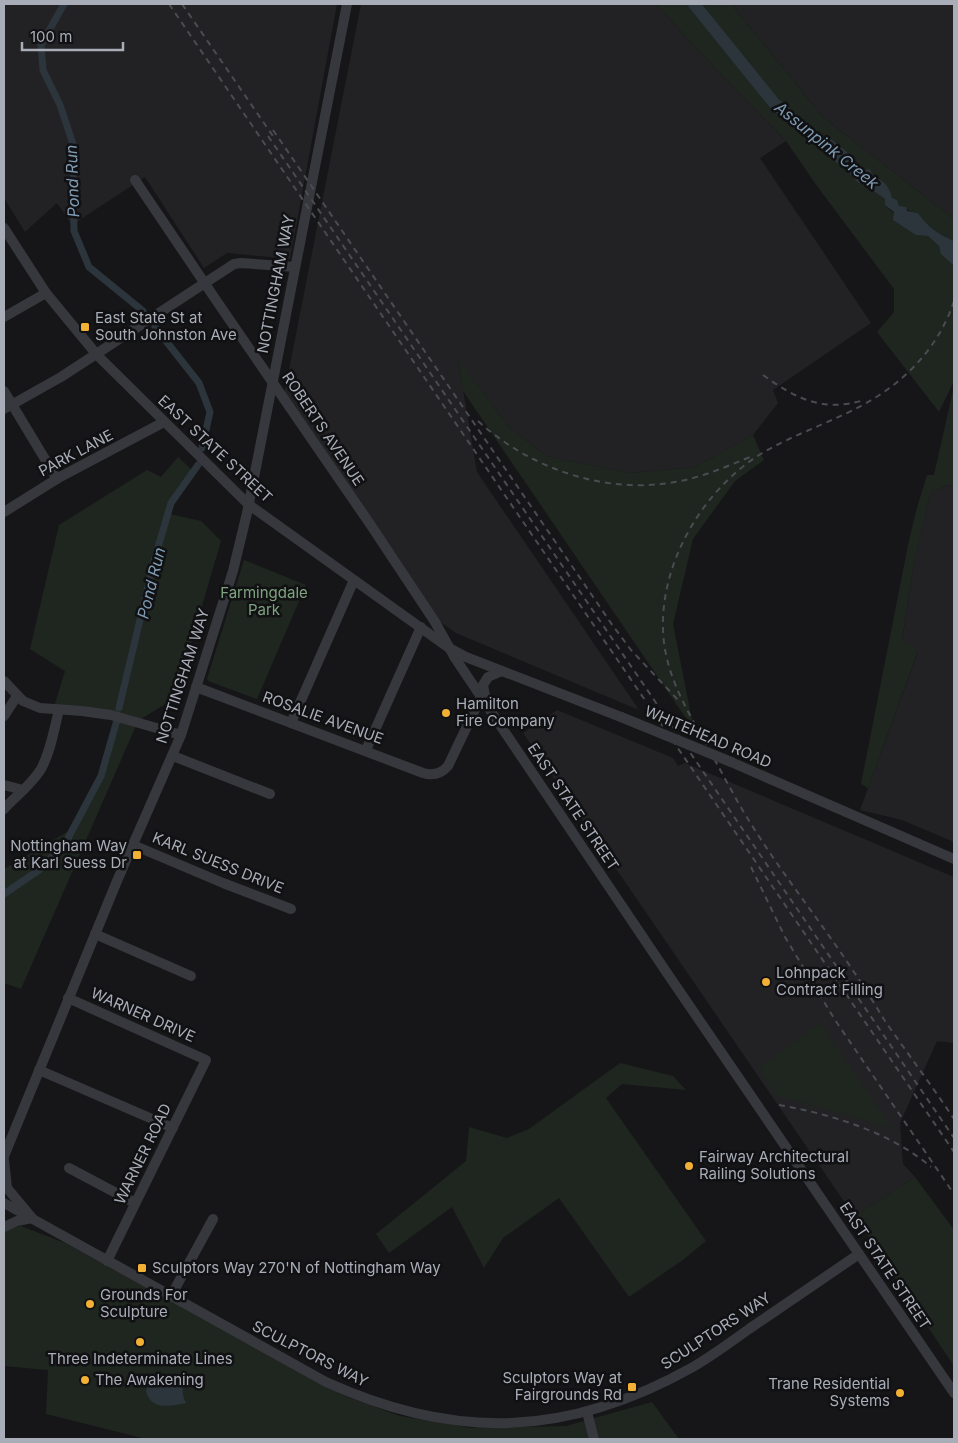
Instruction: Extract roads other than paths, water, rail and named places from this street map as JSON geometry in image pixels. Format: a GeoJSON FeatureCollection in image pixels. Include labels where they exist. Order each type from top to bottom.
{"type":"FeatureCollection","features":[{"type":"Feature","properties":{"kind":"street","name":"NOTTINGHAM WAY"},"geometry":{"type":"LineString","coordinates":[[4,1158],[68,998],[173,756],[232,572],[248,504],[347,4]]}},
{"type":"Feature","properties":{"kind":"street","name":"ROBERTS AVENUE"},"geometry":{"type":"LineString","coordinates":[[135,180],[370,524],[435,622],[449,648]]}},
{"type":"Feature","properties":{"kind":"street","name":"EAST STATE STREET"},"geometry":{"type":"LineString","coordinates":[[4,228],[46,293],[97,355],[248,504],[449,648],[682,995],[954,1393]]}},
{"type":"Feature","properties":{"kind":"street"},"geometry":{"type":"LineString","coordinates":[[8,406],[97,355],[234,264],[294,267]]}},
{"type":"Feature","properties":{"kind":"street"},"geometry":{"type":"LineString","coordinates":[[4,317],[46,293]]}},
{"type":"Feature","properties":{"kind":"street"},"geometry":{"type":"LineString","coordinates":[[4,391],[8,406],[57,479]]}},
{"type":"Feature","properties":{"kind":"street","name":"PARK LANE"},"geometry":{"type":"LineString","coordinates":[[4,512],[57,479],[164,422]]}},
{"type":"Feature","properties":{"kind":"street"},"geometry":{"type":"LineString","coordinates":[[291,722],[354,580]]}},
{"type":"Feature","properties":{"kind":"street"},"geometry":{"type":"LineString","coordinates":[[366,750],[421,627]]}},
{"type":"Feature","properties":{"kind":"street","name":"WHITEHEAD ROAD"},"geometry":{"type":"LineString","coordinates":[[449,648],[466,657],[620,716],[731,762],[954,858]]}},
{"type":"Feature","properties":{"kind":"street"},"geometry":{"type":"LineString","coordinates":[[484,701],[483,685],[488,677],[502,671]]}},
{"type":"Feature","properties":{"kind":"street"},"geometry":{"type":"LineString","coordinates":[[4,681],[17,696],[31,706],[111,715],[181,735]]}},
{"type":"Feature","properties":{"kind":"street","name":"ROSALIE AVENUE"},"geometry":{"type":"LineString","coordinates":[[196,687],[428,774],[440,773],[448,766],[484,701]]}},
{"type":"Feature","properties":{"kind":"street"},"geometry":{"type":"LineString","coordinates":[[4,716],[17,696]]}},
{"type":"Feature","properties":{"kind":"street"},"geometry":{"type":"LineString","coordinates":[[4,808],[35,778],[45,761],[59,710]]}},
{"type":"Feature","properties":{"kind":"street"},"geometry":{"type":"LineString","coordinates":[[173,756],[270,794]]}},
{"type":"Feature","properties":{"kind":"street"},"geometry":{"type":"LineString","coordinates":[[4,785],[23,790]]}},
{"type":"Feature","properties":{"kind":"street","name":"KARL SUESS DRIVE"},"geometry":{"type":"LineString","coordinates":[[134,845],[223,883],[291,909]]}},
{"type":"Feature","properties":{"kind":"street"},"geometry":{"type":"LineString","coordinates":[[95,934],[191,976]]}},
{"type":"Feature","properties":{"kind":"street","name":"WARNER DRIVE"},"geometry":{"type":"LineString","coordinates":[[68,998],[206,1060]]}},
{"type":"Feature","properties":{"kind":"street","name":"WARNER ROAD"},"geometry":{"type":"LineString","coordinates":[[107,1260],[206,1060]]}},
{"type":"Feature","properties":{"kind":"street"},"geometry":{"type":"LineString","coordinates":[[39,1070],[173,1128]]}},
{"type":"Feature","properties":{"kind":"street"},"geometry":{"type":"LineString","coordinates":[[4,1158],[7,1188],[32,1218],[17,1221],[4,1227]]}},
{"type":"Feature","properties":{"kind":"street"},"geometry":{"type":"LineString","coordinates":[[69,1168],[136,1203]]}},
{"type":"Feature","properties":{"kind":"street","name":"SCULPTORS WAY"},"geometry":{"type":"LineString","coordinates":[[4,1203],[326,1382],[373,1402],[398,1410],[435,1418],[488,1423],[532,1422],[587,1412],[623,1401],[649,1390],[695,1366],[859,1254]]}},
{"type":"Feature","properties":{"kind":"street"},"geometry":{"type":"LineString","coordinates":[[171,1296],[213,1219]]}},
{"type":"Feature","properties":{"kind":"street"},"geometry":{"type":"LineString","coordinates":[[587,1412],[594,1439]]}},
{"type":"Feature","properties":{"kind":"waterway","name":"Pond Run"},"geometry":{"type":"LineString","coordinates":[[64,4],[41,45],[43,70],[60,105],[73,144],[74,231],[89,267],[143,311]]}},
{"type":"Feature","properties":{"kind":"waterway","name":"Assunpink Creek"},"geometry":{"type":"LineString","coordinates":[[694,4],[774,103],[855,170]]}},
{"type":"Feature","properties":{"kind":"waterway","name":"Pond Run"},"geometry":{"type":"LineString","coordinates":[[155,327],[199,383],[210,412],[202,448]]}},
{"type":"Feature","properties":{"kind":"waterway","name":"Pond Run"},"geometry":{"type":"LineString","coordinates":[[119,708],[154,561],[171,503],[198,465]]}},
{"type":"Feature","properties":{"kind":"waterway","name":"Pond Run"},"geometry":{"type":"LineString","coordinates":[[4,894],[39,870],[66,842],[101,776],[117,720]]}},
{"type":"Feature","properties":{"kind":"railway"},"geometry":{"type":"LineString","coordinates":[[169,4],[954,1152]]}},
{"type":"Feature","properties":{"kind":"railway"},"geometry":{"type":"LineString","coordinates":[[182,4],[275,139]]}},
{"type":"Feature","properties":{"kind":"railway"},"geometry":{"type":"LineString","coordinates":[[273,130],[613,626],[631,650],[678,700]]}},
{"type":"Feature","properties":{"kind":"railway"},"geometry":{"type":"LineString","coordinates":[[268,136],[954,1138]]}},
{"type":"Feature","properties":{"kind":"railway"},"geometry":{"type":"LineString","coordinates":[[954,301],[947,319],[928,351],[902,378],[872,400],[780,443],[756,457],[736,472],[718,490],[688,531],[677,555],[669,579],[664,604],[663,629],[664,646],[678,692],[752,826],[840,951],[885,1021],[954,1119]]}},
{"type":"Feature","properties":{"kind":"railway"},"geometry":{"type":"LineString","coordinates":[[763,375],[798,396],[822,404],[849,404],[864,400]]}},
{"type":"Feature","properties":{"kind":"railway"},"geometry":{"type":"LineString","coordinates":[[478,421],[500,439],[550,467],[604,482],[633,485],[661,484],[697,477],[750,457]]}},
{"type":"Feature","properties":{"kind":"railway"},"geometry":{"type":"LineString","coordinates":[[751,867],[785,937],[835,1020],[954,1194]]}},
{"type":"Feature","properties":{"kind":"railway"},"geometry":{"type":"LineString","coordinates":[[779,1105],[839,1119],[879,1134],[915,1155],[931,1167]]}},
{"type":"Feature","properties":{"kind":"place","name":"East State St at South Johnston Ave"},"geometry":{"type":"Point","coordinates":[85,327]}},
{"type":"Feature","properties":{"kind":"place","name":"Hamilton Fire Company"},"geometry":{"type":"Point","coordinates":[446,713]}},
{"type":"Feature","properties":{"kind":"place","name":"Nottingham Way at Karl Suess Dr"},"geometry":{"type":"Point","coordinates":[137,855]}},
{"type":"Feature","properties":{"kind":"place","name":"Lohnpack Contract Filling"},"geometry":{"type":"Point","coordinates":[766,982]}},
{"type":"Feature","properties":{"kind":"place","name":"Fairway Architectural Railing Solutions"},"geometry":{"type":"Point","coordinates":[689,1166]}},
{"type":"Feature","properties":{"kind":"place","name":"Sculptors Way 270'N of Nottingham Way"},"geometry":{"type":"Point","coordinates":[142,1268]}},
{"type":"Feature","properties":{"kind":"place","name":"Grounds For Sculpture"},"geometry":{"type":"Point","coordinates":[90,1304]}},
{"type":"Feature","properties":{"kind":"place","name":"Three Indeterminate Lines"},"geometry":{"type":"Point","coordinates":[140,1342]}},
{"type":"Feature","properties":{"kind":"place","name":"The Awakening"},"geometry":{"type":"Point","coordinates":[85,1380]}},
{"type":"Feature","properties":{"kind":"place","name":"Sculptors Way at Fairgrounds Rd"},"geometry":{"type":"Point","coordinates":[632,1387]}},
{"type":"Feature","properties":{"kind":"place","name":"Trane Residential Systems"},"geometry":{"type":"Point","coordinates":[900,1393]}},
{"type":"Feature","properties":{"kind":"park label","name":"Farmingdale Park"},"geometry":{"type":"Point","coordinates":[264,602]}}]}
